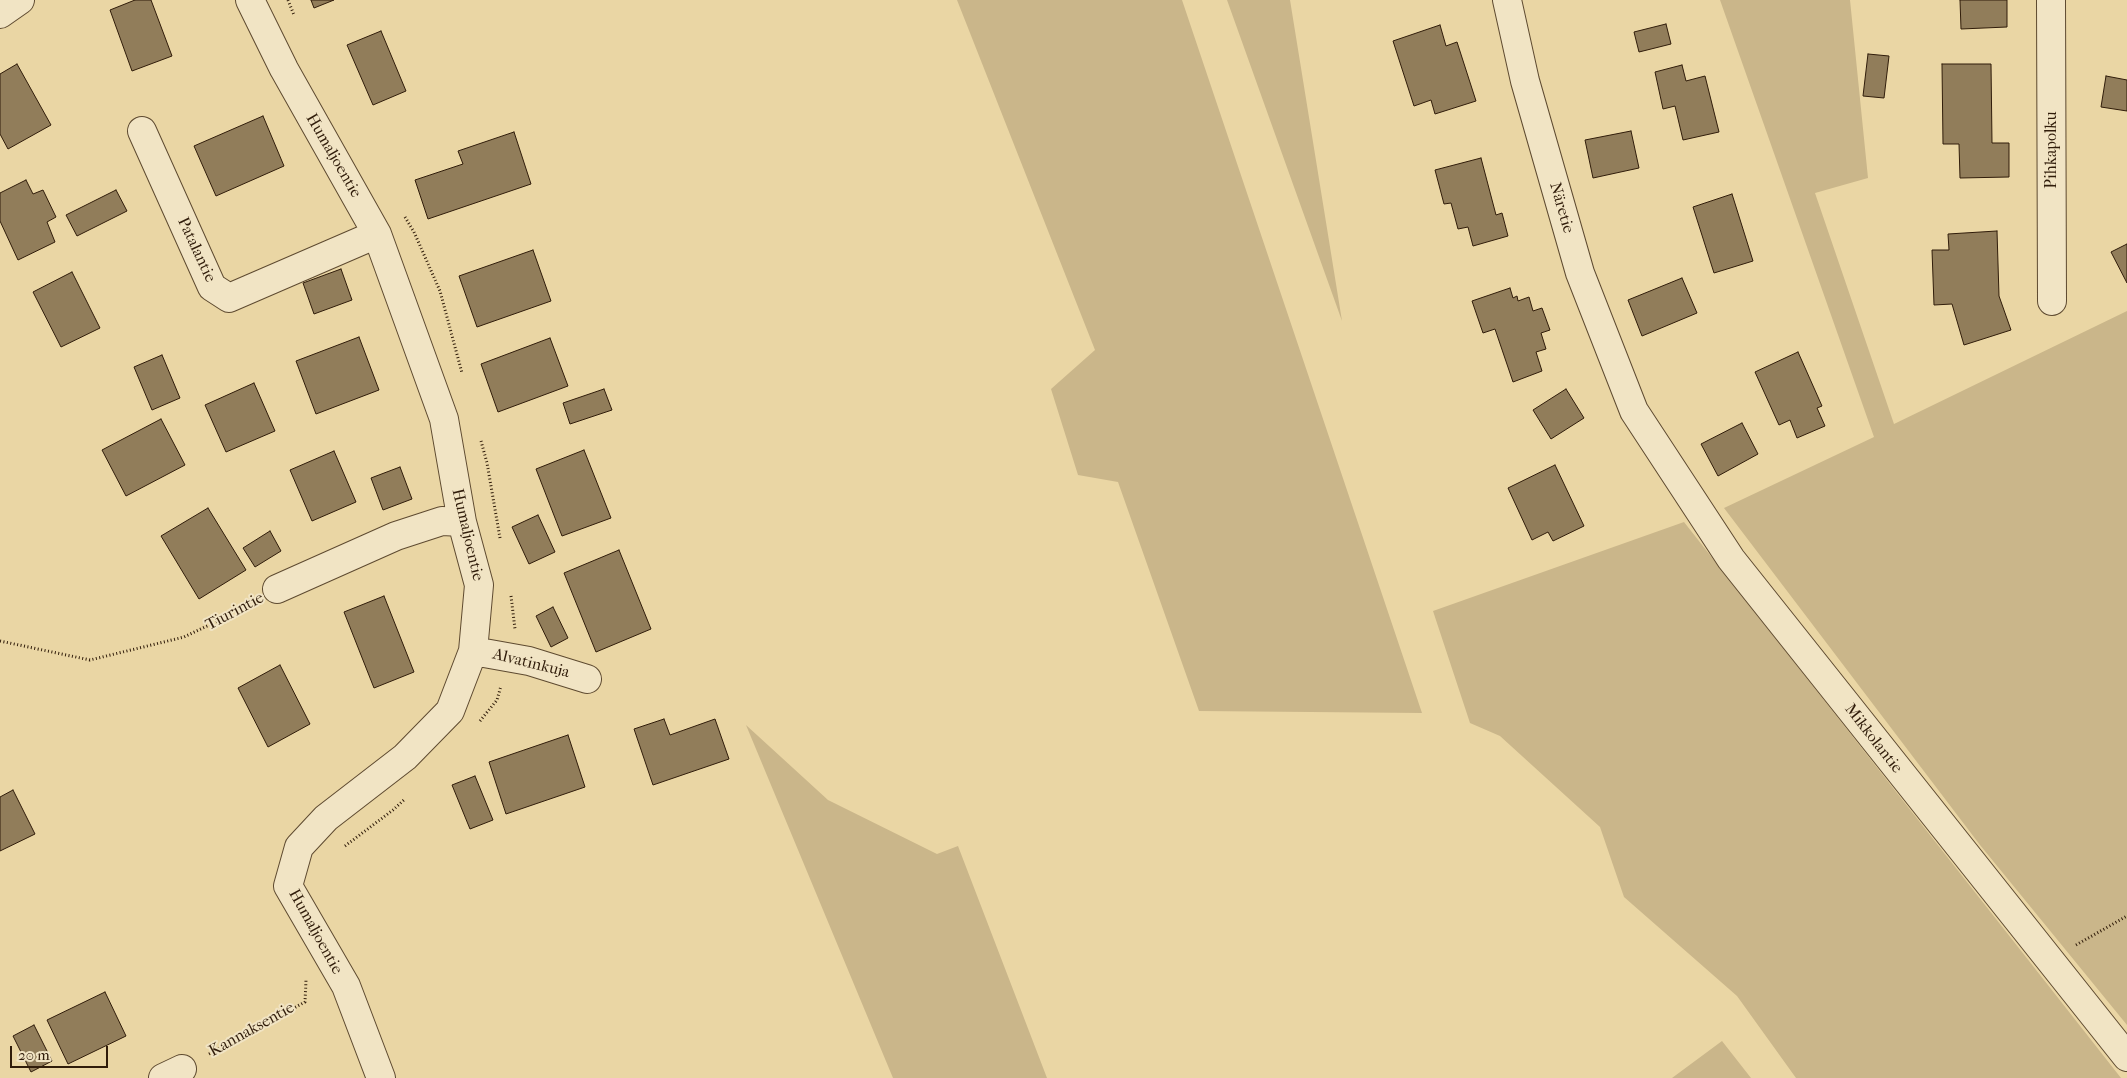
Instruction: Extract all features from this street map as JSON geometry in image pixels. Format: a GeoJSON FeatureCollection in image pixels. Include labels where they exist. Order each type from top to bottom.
{"type":"FeatureCollection","features":[{"type":"Feature","properties":{"kind":"street"},"geometry":{"type":"LineString","coordinates":[[0,14],[20,0]]}},
{"type":"Feature","properties":{"kind":"street","name":"Humaljoentie"},"geometry":{"type":"LineString","coordinates":[[250,0],[284,70],[377,234],[444,419],[462,522],[479,584],[473,651],[450,711],[405,757],[326,818],[298,847],[288,886],[346,986],[381,1078]]}},
{"type":"Feature","properties":{"kind":"street","name":"Näretie"},"geometry":{"type":"LineString","coordinates":[[1506,0],[1526,81],[1580,273],[1634,411]]}},
{"type":"Feature","properties":{"kind":"street","name":"Pihkapolku"},"geometry":{"type":"LineString","coordinates":[[2051,0],[2052,301]]}},
{"type":"Feature","properties":{"kind":"street","name":"Patalantie"},"geometry":{"type":"LineString","coordinates":[[142,131],[212,286],[229,298],[377,234]]}},
{"type":"Feature","properties":{"kind":"street","name":"Mikkolantie"},"geometry":{"type":"LineString","coordinates":[[1634,411],[1731,559],[2127,1056]]}},
{"type":"Feature","properties":{"kind":"street","name":"Tiurintie"},"geometry":{"type":"LineString","coordinates":[[277,589],[396,536],[442,521],[462,522]]}},
{"type":"Feature","properties":{"kind":"street","name":"Alvatinkuja"},"geometry":{"type":"LineString","coordinates":[[473,651],[529,661],[588,679]]}},
{"type":"Feature","properties":{"kind":"path","name":"Tiurintie"},"geometry":{"type":"LineString","coordinates":[[0,640],[90,660],[184,637],[243,610],[277,589]]}},
{"type":"Feature","properties":{"kind":"path"},"geometry":{"type":"LineString","coordinates":[[2050,961],[2127,916]]}},
{"type":"Feature","properties":{"kind":"path","name":"Kannaksentie"},"geometry":{"type":"LineString","coordinates":[[173,1073],[305,1002],[306,977]]}},
{"type":"Feature","properties":{"kind":"shaded area"},"geometry":{"type":"Polygon","coordinates":[[[957,0],[1182,0],[1422,713],[1199,711],[1118,482],[1078,475],[1051,389],[1095,350],[957,0]]]}},
{"type":"Feature","properties":{"kind":"shaded area"},"geometry":{"type":"Polygon","coordinates":[[[1227,0],[1290,0],[1342,321],[1227,0]]]}},
{"type":"Feature","properties":{"kind":"shaded area"},"geometry":{"type":"Polygon","coordinates":[[[1720,0],[1850,0],[1868,178],[1815,193],[1894,424],[2127,311],[2127,1025],[1980,845],[1724,508],[1874,437],[1720,0]]]}},
{"type":"Feature","properties":{"kind":"shaded area"},"geometry":{"type":"Polygon","coordinates":[[[1684,522],[2121,1078],[1796,1078],[1737,996],[1624,897],[1600,827],[1500,736],[1470,723],[1433,611],[1684,522]]]}},
{"type":"Feature","properties":{"kind":"shaded area"},"geometry":{"type":"Polygon","coordinates":[[[746,725],[828,800],[937,854],[958,846],[1047,1078],[893,1078],[746,725]]]}},
{"type":"Feature","properties":{"kind":"shaded area"},"geometry":{"type":"Polygon","coordinates":[[[1722,1041],[1751,1078],[1672,1078],[1722,1041]]]}},
{"type":"Feature","properties":{"kind":"building"},"geometry":{"type":"Polygon","coordinates":[[[135,0],[151,0],[172,56],[132,71],[110,10],[135,0]]]}},
{"type":"Feature","properties":{"kind":"building"},"geometry":{"type":"Polygon","coordinates":[[[311,0],[334,0],[314,8],[311,0]]]}},
{"type":"Feature","properties":{"kind":"building"},"geometry":{"type":"Polygon","coordinates":[[[1960,0],[2007,0],[2007,27],[1961,29],[1960,0]]]}},
{"type":"Feature","properties":{"kind":"building"},"geometry":{"type":"Polygon","coordinates":[[[1666,24],[1671,44],[1639,52],[1634,32],[1666,24]]]}},
{"type":"Feature","properties":{"kind":"building"},"geometry":{"type":"Polygon","coordinates":[[[1440,25],[1446,46],[1457,42],[1476,101],[1435,114],[1431,100],[1414,106],[1393,41],[1440,25]]]}},
{"type":"Feature","properties":{"kind":"building"},"geometry":{"type":"Polygon","coordinates":[[[381,31],[406,91],[373,105],[347,45],[381,31]]]}},
{"type":"Feature","properties":{"kind":"building"},"geometry":{"type":"Polygon","coordinates":[[[1868,54],[1889,56],[1884,98],[1863,96],[1868,54]]]}},
{"type":"Feature","properties":{"kind":"building"},"geometry":{"type":"Polygon","coordinates":[[[17,64],[51,125],[8,149],[0,134],[0,74],[17,64]]]}},
{"type":"Feature","properties":{"kind":"building"},"geometry":{"type":"Polygon","coordinates":[[[1942,64],[1991,64],[1992,143],[2009,143],[2009,177],[1960,178],[1959,144],[1943,144],[1942,64]]]}},
{"type":"Feature","properties":{"kind":"building"},"geometry":{"type":"Polygon","coordinates":[[[1682,65],[1686,81],[1705,76],[1719,132],[1683,140],[1675,106],[1663,109],[1655,72],[1682,65]]]}},
{"type":"Feature","properties":{"kind":"building"},"geometry":{"type":"Polygon","coordinates":[[[2106,76],[2127,80],[2127,111],[2101,107],[2106,76]]]}},
{"type":"Feature","properties":{"kind":"building"},"geometry":{"type":"Polygon","coordinates":[[[263,116],[284,166],[216,196],[194,146],[263,116]]]}},
{"type":"Feature","properties":{"kind":"building"},"geometry":{"type":"Polygon","coordinates":[[[1631,131],[1639,168],[1593,178],[1585,140],[1631,131]]]}},
{"type":"Feature","properties":{"kind":"building"},"geometry":{"type":"Polygon","coordinates":[[[514,132],[531,184],[428,219],[415,180],[463,164],[458,151],[514,132]]]}},
{"type":"Feature","properties":{"kind":"building"},"geometry":{"type":"Polygon","coordinates":[[[1481,158],[1496,215],[1502,213],[1508,236],[1473,246],[1468,227],[1458,229],[1451,203],[1444,204],[1435,170],[1481,158]]]}},
{"type":"Feature","properties":{"kind":"building"},"geometry":{"type":"Polygon","coordinates":[[[26,180],[33,194],[43,190],[56,217],[47,222],[55,242],[18,260],[0,221],[0,193],[26,180]]]}},
{"type":"Feature","properties":{"kind":"building"},"geometry":{"type":"Polygon","coordinates":[[[116,190],[127,211],[77,236],[66,215],[116,190]]]}},
{"type":"Feature","properties":{"kind":"building"},"geometry":{"type":"Polygon","coordinates":[[[1732,194],[1753,261],[1714,273],[1693,207],[1732,194]]]}},
{"type":"Feature","properties":{"kind":"building"},"geometry":{"type":"Polygon","coordinates":[[[1997,231],[1999,296],[2011,330],[1964,345],[1952,304],[1934,305],[1932,250],[1949,250],[1948,234],[1997,231]]]}},
{"type":"Feature","properties":{"kind":"building"},"geometry":{"type":"Polygon","coordinates":[[[2127,244],[2127,283],[2111,252],[2127,244]]]}},
{"type":"Feature","properties":{"kind":"building"},"geometry":{"type":"Polygon","coordinates":[[[533,250],[551,301],[477,327],[459,276],[533,250]]]}},
{"type":"Feature","properties":{"kind":"building"},"geometry":{"type":"Polygon","coordinates":[[[341,269],[352,300],[314,314],[303,283],[341,269]]]}},
{"type":"Feature","properties":{"kind":"building"},"geometry":{"type":"Polygon","coordinates":[[[72,272],[100,328],[61,347],[33,292],[72,272]]]}},
{"type":"Feature","properties":{"kind":"building"},"geometry":{"type":"Polygon","coordinates":[[[1682,278],[1697,313],[1642,336],[1628,300],[1682,278]]]}},
{"type":"Feature","properties":{"kind":"building"},"geometry":{"type":"Polygon","coordinates":[[[1510,288],[1513,298],[1517,296],[1518,301],[1529,297],[1533,311],[1542,308],[1550,330],[1541,333],[1546,349],[1536,352],[1542,371],[1513,382],[1495,329],[1483,333],[1472,301],[1510,288]]]}},
{"type":"Feature","properties":{"kind":"building"},"geometry":{"type":"Polygon","coordinates":[[[359,337],[379,390],[316,414],[296,361],[359,337]]]}},
{"type":"Feature","properties":{"kind":"building"},"geometry":{"type":"Polygon","coordinates":[[[550,338],[568,386],[498,412],[481,364],[550,338]]]}},
{"type":"Feature","properties":{"kind":"building"},"geometry":{"type":"Polygon","coordinates":[[[1798,352],[1822,406],[1817,408],[1825,426],[1797,438],[1790,420],[1779,425],[1755,372],[1798,352]]]}},
{"type":"Feature","properties":{"kind":"building"},"geometry":{"type":"Polygon","coordinates":[[[162,355],[180,398],[152,410],[134,367],[162,355]]]}},
{"type":"Feature","properties":{"kind":"building"},"geometry":{"type":"Polygon","coordinates":[[[254,383],[275,431],[226,452],[205,405],[254,383]]]}},
{"type":"Feature","properties":{"kind":"building"},"geometry":{"type":"Polygon","coordinates":[[[604,389],[612,410],[570,424],[563,403],[604,389]]]}},
{"type":"Feature","properties":{"kind":"building"},"geometry":{"type":"Polygon","coordinates":[[[1566,389],[1584,418],[1551,439],[1533,410],[1566,389]]]}},
{"type":"Feature","properties":{"kind":"building"},"geometry":{"type":"Polygon","coordinates":[[[161,419],[185,465],[126,496],[102,450],[161,419]]]}},
{"type":"Feature","properties":{"kind":"building"},"geometry":{"type":"Polygon","coordinates":[[[1742,423],[1758,454],[1718,476],[1701,444],[1742,423]]]}},
{"type":"Feature","properties":{"kind":"building"},"geometry":{"type":"Polygon","coordinates":[[[584,450],[611,518],[562,536],[536,469],[584,450]]]}},
{"type":"Feature","properties":{"kind":"building"},"geometry":{"type":"Polygon","coordinates":[[[334,451],[356,502],[312,521],[290,470],[334,451]]]}},
{"type":"Feature","properties":{"kind":"building"},"geometry":{"type":"Polygon","coordinates":[[[1555,465],[1584,526],[1553,541],[1548,532],[1532,540],[1508,488],[1555,465]]]}},
{"type":"Feature","properties":{"kind":"building"},"geometry":{"type":"Polygon","coordinates":[[[400,467],[412,499],[383,510],[371,478],[400,467]]]}},
{"type":"Feature","properties":{"kind":"building"},"geometry":{"type":"Polygon","coordinates":[[[208,508],[246,570],[199,599],[161,536],[208,508]]]}},
{"type":"Feature","properties":{"kind":"building"},"geometry":{"type":"Polygon","coordinates":[[[538,515],[555,552],[529,564],[512,527],[538,515]]]}},
{"type":"Feature","properties":{"kind":"building"},"geometry":{"type":"Polygon","coordinates":[[[270,531],[281,551],[255,567],[243,548],[270,531]]]}},
{"type":"Feature","properties":{"kind":"building"},"geometry":{"type":"Polygon","coordinates":[[[619,550],[651,629],[596,652],[564,573],[619,550]]]}},
{"type":"Feature","properties":{"kind":"building"},"geometry":{"type":"Polygon","coordinates":[[[384,596],[414,672],[374,688],[344,612],[384,596]]]}},
{"type":"Feature","properties":{"kind":"building"},"geometry":{"type":"Polygon","coordinates":[[[553,607],[568,638],[551,647],[536,616],[553,607]]]}},
{"type":"Feature","properties":{"kind":"building"},"geometry":{"type":"Polygon","coordinates":[[[280,665],[310,724],[268,747],[238,688],[280,665]]]}},
{"type":"Feature","properties":{"kind":"building"},"geometry":{"type":"Polygon","coordinates":[[[664,719],[670,735],[715,719],[729,759],[653,785],[634,729],[664,719]]]}},
{"type":"Feature","properties":{"kind":"building"},"geometry":{"type":"Polygon","coordinates":[[[568,735],[585,787],[506,814],[489,762],[568,735]]]}},
{"type":"Feature","properties":{"kind":"building"},"geometry":{"type":"Polygon","coordinates":[[[475,776],[493,820],[470,829],[452,785],[475,776]]]}},
{"type":"Feature","properties":{"kind":"building"},"geometry":{"type":"Polygon","coordinates":[[[13,790],[35,834],[0,851],[0,797],[13,790]]]}},
{"type":"Feature","properties":{"kind":"building"},"geometry":{"type":"Polygon","coordinates":[[[105,992],[126,1036],[68,1064],[47,1020],[105,992]]]}},
{"type":"Feature","properties":{"kind":"building"},"geometry":{"type":"Polygon","coordinates":[[[34,1025],[52,1061],[31,1072],[13,1036],[34,1025]]]}}]}
